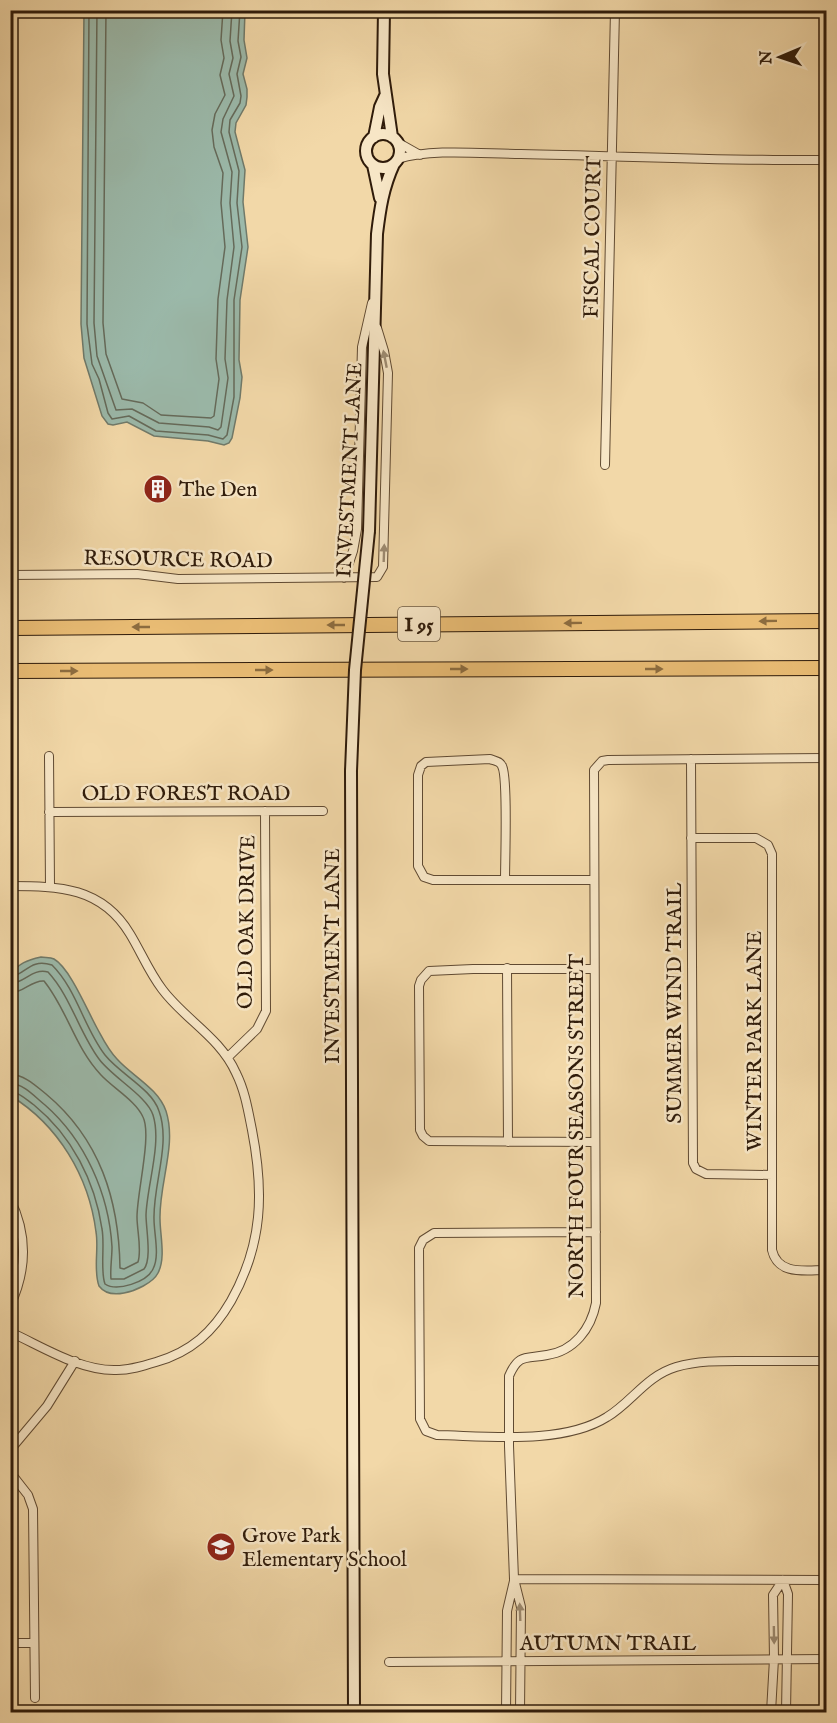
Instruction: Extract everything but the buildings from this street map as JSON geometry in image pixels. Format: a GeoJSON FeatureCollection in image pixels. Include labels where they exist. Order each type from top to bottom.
{"type":"FeatureCollection","features":[{"type":"Feature","properties":{"kind":"highway","name":"I 95"},"geometry":{"type":"LineString","coordinates":[[10,628],[826,621]]}},
{"type":"Feature","properties":{"kind":"highway","name":"I 95"},"geometry":{"type":"LineString","coordinates":[[10,671],[826,668]]}},
{"type":"Feature","properties":{"kind":"street"},"geometry":{"type":"LineString","coordinates":[[384,10],[383,74],[385,95],[395,140],[399,147],[396,161]]}},
{"type":"Feature","properties":{"kind":"street","name":"FISCAL COURT"},"geometry":{"type":"LineString","coordinates":[[605,465],[615,10]]}},
{"type":"Feature","properties":{"kind":"street"},"geometry":{"type":"LineString","coordinates":[[374,137],[385,95]]}},
{"type":"Feature","properties":{"kind":"street"},"geometry":{"type":"LineString","coordinates":[[420,155],[383,134],[374,137],[368,143],[366,152],[373,165],[384,168],[396,161],[439,153],[826,160]]}},
{"type":"Feature","properties":{"kind":"street","name":"INVESTMENT LANE"},"geometry":{"type":"LineString","coordinates":[[354,1713],[351,771],[355,670],[369,531],[377,234],[380,201],[396,161]]}},
{"type":"Feature","properties":{"kind":"street","name":"INVESTMENT LANE"},"geometry":{"type":"LineString","coordinates":[[373,165],[380,201]]}},
{"type":"Feature","properties":{"kind":"street"},"geometry":{"type":"LineString","coordinates":[[344,578],[357,529],[362,347],[375,288]]}},
{"type":"Feature","properties":{"kind":"street","name":"RESOURCE ROAD"},"geometry":{"type":"LineString","coordinates":[[10,575],[137,574],[178,579],[377,577],[383,567],[388,373],[374,320]]}},
{"type":"Feature","properties":{"kind":"street"},"geometry":{"type":"LineString","coordinates":[[49,756],[50,886]]}},
{"type":"Feature","properties":{"kind":"street"},"geometry":{"type":"LineString","coordinates":[[691,759],[826,758]]}},
{"type":"Feature","properties":{"kind":"street"},"geometry":{"type":"LineString","coordinates":[[505,880],[503,767],[490,759],[426,762],[421,766],[418,775],[418,866],[424,877],[433,880],[505,880],[593,880]]}},
{"type":"Feature","properties":{"kind":"street","name":"NORTH FOUR SEASONS STREET"},"geometry":{"type":"LineString","coordinates":[[514,1580],[509,1437],[509,1383],[513,1366],[524,1358],[549,1355],[577,1342],[590,1324],[596,1303],[594,770],[597,765],[608,760],[691,759]]}},
{"type":"Feature","properties":{"kind":"street","name":"SUMMER WIND TRAIL"},"geometry":{"type":"LineString","coordinates":[[691,759],[693,1163],[696,1169],[706,1174],[772,1175]]}},
{"type":"Feature","properties":{"kind":"street","name":"OLD FOREST ROAD"},"geometry":{"type":"LineString","coordinates":[[49,812],[323,810]]}},
{"type":"Feature","properties":{"kind":"street","name":"OLD OAK DRIVE"},"geometry":{"type":"LineString","coordinates":[[228,1057],[257,1029],[266,1011],[265,811]]}},
{"type":"Feature","properties":{"kind":"street","name":"WINTER PARK LANE"},"geometry":{"type":"LineString","coordinates":[[692,838],[756,838],[768,845],[772,855],[772,1250],[773,1257],[784,1268],[826,1270]]}},
{"type":"Feature","properties":{"kind":"street"},"geometry":{"type":"LineString","coordinates":[[10,886],[50,886],[83,894],[96,900],[114,914],[128,930],[168,997],[212,1037],[228,1057],[244,1094],[258,1172],[259,1208],[253,1251],[240,1285],[221,1318],[211,1330],[194,1345],[174,1356],[138,1368],[117,1371],[75,1361],[10,1332]]}},
{"type":"Feature","properties":{"kind":"street"},"geometry":{"type":"LineString","coordinates":[[594,969],[507,968],[429,971],[424,974],[419,986],[418,1053],[420,1130],[429,1141],[595,1142]]}},
{"type":"Feature","properties":{"kind":"street"},"geometry":{"type":"LineString","coordinates":[[507,968],[508,1142]]}},
{"type":"Feature","properties":{"kind":"street"},"geometry":{"type":"LineString","coordinates":[[10,1199],[22,1228],[24,1260],[18,1290],[10,1306]]}},
{"type":"Feature","properties":{"kind":"street"},"geometry":{"type":"LineString","coordinates":[[596,1232],[434,1233],[423,1240],[419,1248],[420,1419],[426,1431],[437,1435],[509,1437],[567,1433],[595,1424],[617,1410],[654,1377],[680,1366],[716,1361],[826,1361]]}},
{"type":"Feature","properties":{"kind":"street"},"geometry":{"type":"LineString","coordinates":[[10,1450],[48,1406],[75,1361]]}},
{"type":"Feature","properties":{"kind":"street"},"geometry":{"type":"LineString","coordinates":[[10,1472],[28,1495],[33,1509],[35,1698]]}},
{"type":"Feature","properties":{"kind":"street"},"geometry":{"type":"LineString","coordinates":[[514,1580],[826,1580]]}},
{"type":"Feature","properties":{"kind":"street"},"geometry":{"type":"LineString","coordinates":[[506,1713],[507,1611],[514,1580]]}},
{"type":"Feature","properties":{"kind":"street"},"geometry":{"type":"LineString","coordinates":[[514,1580],[521,1607],[520,1713]]}},
{"type":"Feature","properties":{"kind":"street"},"geometry":{"type":"LineString","coordinates":[[771,1713],[774,1595],[783,1580]]}},
{"type":"Feature","properties":{"kind":"street"},"geometry":{"type":"LineString","coordinates":[[783,1580],[788,1594],[786,1713]]}},
{"type":"Feature","properties":{"kind":"street"},"geometry":{"type":"LineString","coordinates":[[10,1643],[34,1642]]}},
{"type":"Feature","properties":{"kind":"street","name":"AUTUMN TRAIL"},"geometry":{"type":"LineString","coordinates":[[389,1662],[826,1659]]}},
{"type":"Feature","properties":{"kind":"water"},"geometry":{"type":"Polygon","coordinates":[[[84,11],[245,11],[244,40],[247,58],[243,74],[247,97],[246,105],[236,123],[235,132],[245,170],[243,202],[248,247],[240,300],[239,360],[242,377],[232,438],[224,445],[208,441],[154,436],[127,422],[108,424],[102,416],[84,358],[81,324],[84,11]]]}},
{"type":"Feature","properties":{"kind":"water"},"geometry":{"type":"Polygon","coordinates":[[[41,957],[54,959],[66,971],[111,1052],[151,1089],[166,1111],[170,1137],[160,1205],[162,1254],[160,1267],[156,1277],[128,1292],[110,1293],[99,1286],[96,1273],[97,1239],[92,1211],[78,1172],[57,1137],[28,1108],[11,1096],[11,975],[24,963],[41,957]]]}},
{"type":"Feature","properties":{"kind":"place","name":"The Den"},"geometry":{"type":"Point","coordinates":[158,489]}},
{"type":"Feature","properties":{"kind":"place","name":"Grove Park Elementary School"},"geometry":{"type":"Point","coordinates":[221,1547]}}]}
